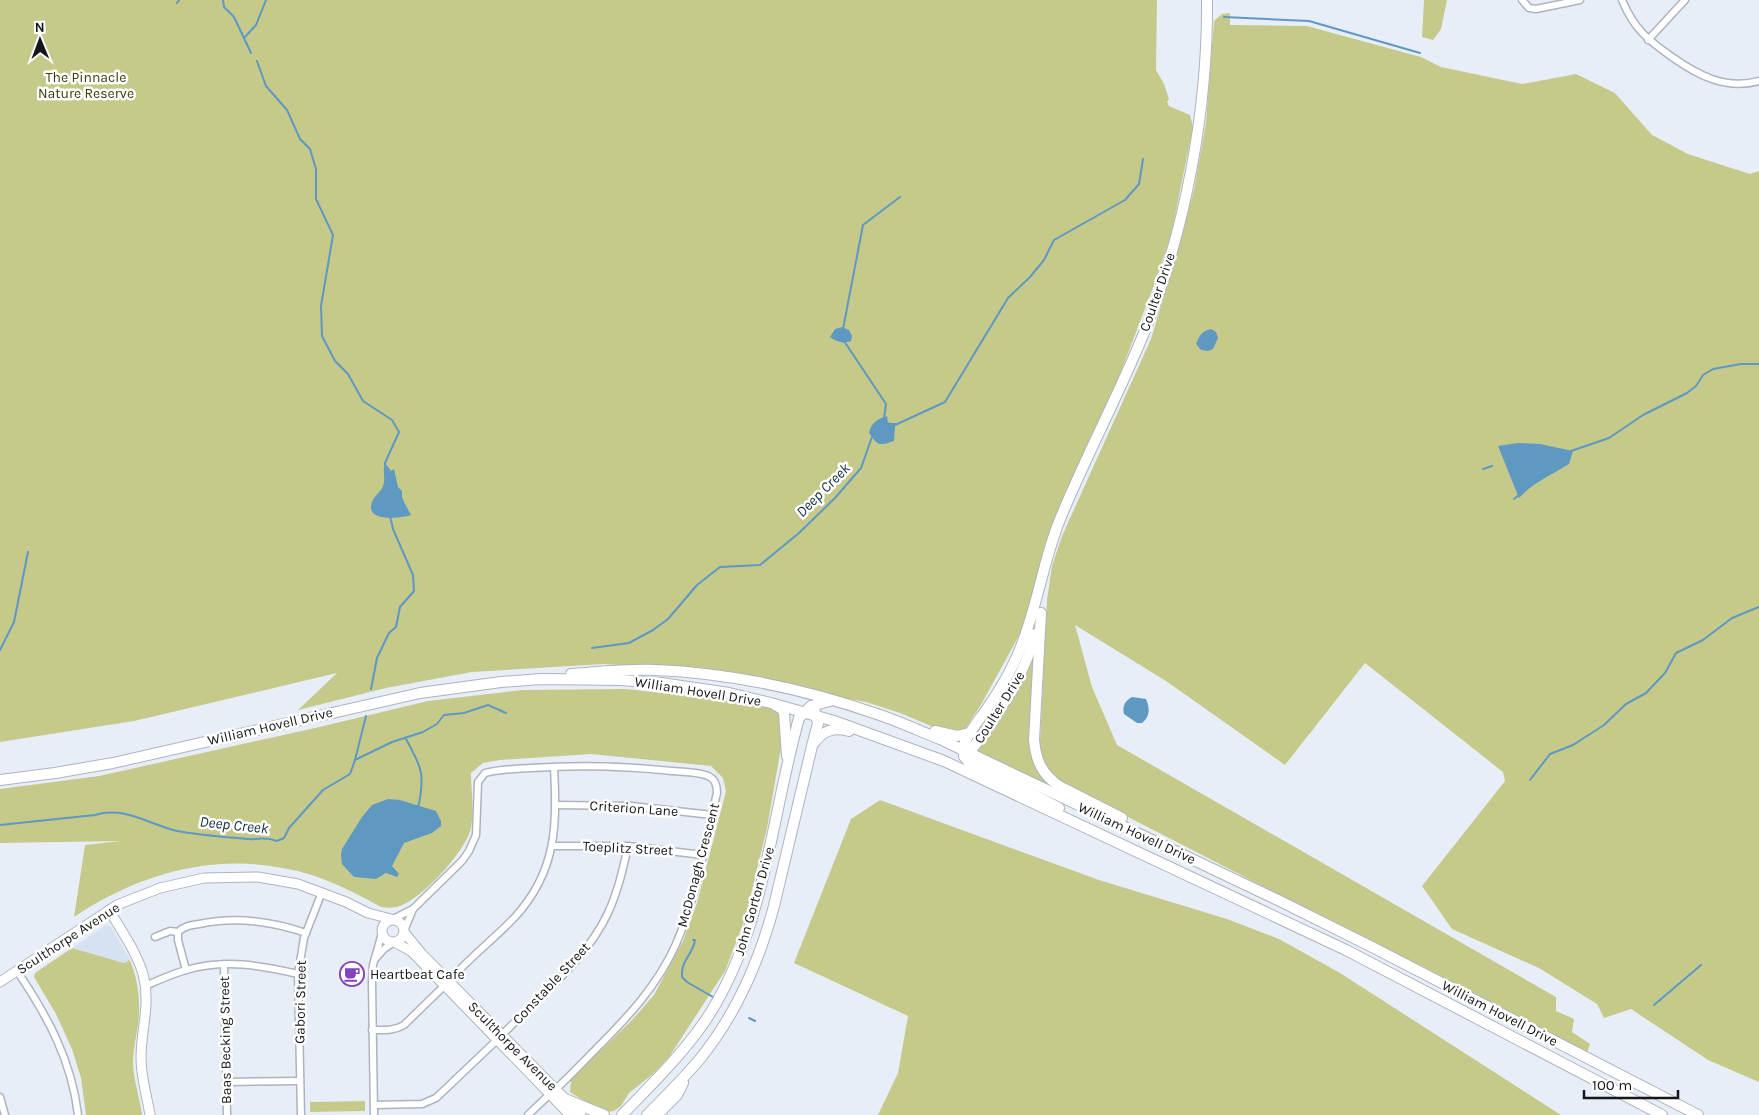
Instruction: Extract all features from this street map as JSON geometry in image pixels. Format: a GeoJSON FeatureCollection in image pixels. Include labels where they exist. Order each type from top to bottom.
{"type":"FeatureCollection","features":[{"type":"Feature","properties":{"kind":"main road","name":"Coulter Drive"},"geometry":{"type":"LineString","coordinates":[[965,753],[969,733],[988,708],[1018,656],[1028,629],[1052,538],[1146,327],[1166,269],[1179,222],[1191,165],[1204,75],[1207,0]]}},
{"type":"Feature","properties":{"kind":"main road","name":"Coulter Drive"},"geometry":{"type":"LineString","coordinates":[[944,761],[955,760],[974,748],[1016,684],[1030,652],[1041,613],[1045,566]]}},
{"type":"Feature","properties":{"kind":"main road"},"geometry":{"type":"LineString","coordinates":[[1041,613],[1034,740],[1035,754],[1041,769],[1046,775],[1059,786],[1282,902]]}},
{"type":"Feature","properties":{"kind":"main road","name":"William Hovell Drive"},"geometry":{"type":"LineString","coordinates":[[541,679],[578,673],[654,670],[720,676],[796,691],[881,716],[940,739],[965,753],[1282,902],[1698,1115]]}},
{"type":"Feature","properties":{"kind":"main road","name":"William Hovell Drive"},"geometry":{"type":"LineString","coordinates":[[0,780],[55,774],[112,763],[420,693],[514,680],[620,680],[660,683],[729,693],[808,709],[816,716],[889,740],[944,761],[1346,950],[1662,1115]]}},
{"type":"Feature","properties":{"kind":"main road"},"geometry":{"type":"LineString","coordinates":[[796,691],[808,709],[831,700]]}},
{"type":"Feature","properties":{"kind":"main road"},"geometry":{"type":"LineString","coordinates":[[771,703],[782,709],[784,713],[789,764]]}},
{"type":"Feature","properties":{"kind":"main road","name":"John Gorton Drive"},"geometry":{"type":"LineString","coordinates":[[622,1113],[682,1052],[703,1024],[735,966],[750,923],[800,718],[808,709]]}},
{"type":"Feature","properties":{"kind":"main road","name":"John Gorton Drive"},"geometry":{"type":"LineString","coordinates":[[647,1115],[701,1058],[727,1021],[751,974],[761,950],[774,906],[818,723],[816,716]]}},
{"type":"Feature","properties":{"kind":"main road"},"geometry":{"type":"LineString","coordinates":[[881,716],[918,723],[956,736],[969,733]]}},
{"type":"Feature","properties":{"kind":"main road"},"geometry":{"type":"LineString","coordinates":[[812,746],[820,735],[828,731],[840,729],[873,739],[889,740]]}},
{"type":"Feature","properties":{"kind":"main road"},"geometry":{"type":"LineString","coordinates":[[965,753],[970,764],[1016,785],[1085,821],[1097,832]]}},
{"type":"Feature","properties":{"kind":"main road"},"geometry":{"type":"LineString","coordinates":[[657,1115],[677,1095],[688,1073]]}},
{"type":"Feature","properties":{"kind":"main road"},"geometry":{"type":"LineString","coordinates":[[565,1099],[604,1115]]}},
{"type":"Feature","properties":{"kind":"street"},"geometry":{"type":"LineString","coordinates":[[1522,0],[1529,8],[1536,9],[1580,0]]}},
{"type":"Feature","properties":{"kind":"street"},"geometry":{"type":"LineString","coordinates":[[1622,0],[1634,25],[1648,40],[1688,68],[1709,79],[1724,83],[1740,84],[1759,81]]}},
{"type":"Feature","properties":{"kind":"street"},"geometry":{"type":"LineString","coordinates":[[1648,40],[1685,0]]}},
{"type":"Feature","properties":{"kind":"street"},"geometry":{"type":"LineString","coordinates":[[372,1030],[397,1029],[404,1025],[526,904],[541,881],[553,846],[556,805],[554,766]]}},
{"type":"Feature","properties":{"kind":"street","name":"McDonagh Crescent"},"geometry":{"type":"LineString","coordinates":[[392,919],[413,909],[462,861],[469,851],[476,834],[478,782],[482,775],[490,772],[554,766],[634,767],[707,775],[714,780],[717,789],[712,815],[686,918],[676,945],[662,971],[628,1017],[528,1115]]}},
{"type":"Feature","properties":{"kind":"street","name":"Criterion Lane"},"geometry":{"type":"LineString","coordinates":[[556,805],[632,806],[712,815]]}},
{"type":"Feature","properties":{"kind":"street","name":"Toeplitz Street"},"geometry":{"type":"LineString","coordinates":[[553,846],[628,846],[702,855]]}},
{"type":"Feature","properties":{"kind":"street","name":"Constable Street"},"geometry":{"type":"LineString","coordinates":[[374,1105],[422,1104],[436,1098],[570,968],[592,940],[607,914],[616,892],[628,846]]}},
{"type":"Feature","properties":{"kind":"street","name":"Sculthorpe Avenue"},"geometry":{"type":"LineString","coordinates":[[0,982],[109,910],[129,899],[186,881],[216,877],[272,879],[298,884],[322,892],[368,913],[392,919]]}},
{"type":"Feature","properties":{"kind":"street","name":"Gabori Street"},"geometry":{"type":"LineString","coordinates":[[301,1115],[298,974],[306,933],[322,892]]}},
{"type":"Feature","properties":{"kind":"street","name":"McDonagh Crescent"},"geometry":{"type":"LineString","coordinates":[[404,932],[413,909]]}},
{"type":"Feature","properties":{"kind":"street"},"geometry":{"type":"LineString","coordinates":[[109,910],[136,958],[145,986],[147,1012],[141,1048],[141,1068],[150,1115]]}},
{"type":"Feature","properties":{"kind":"street"},"geometry":{"type":"LineString","coordinates":[[368,913],[388,941],[394,942]]}},
{"type":"Feature","properties":{"kind":"street"},"geometry":{"type":"LineString","coordinates":[[374,1115],[372,982],[375,960],[384,924],[392,919],[402,924],[404,932],[400,940],[384,949],[375,960]]}},
{"type":"Feature","properties":{"kind":"street"},"geometry":{"type":"LineString","coordinates":[[155,937],[170,931],[178,932],[184,927],[197,924],[237,920],[270,923],[306,933]]}},
{"type":"Feature","properties":{"kind":"street"},"geometry":{"type":"LineString","coordinates":[[178,932],[178,940],[186,970]]}},
{"type":"Feature","properties":{"kind":"street","name":"Sculthorpe Avenue"},"geometry":{"type":"LineString","coordinates":[[404,932],[447,983],[553,1091],[570,1115]]}},
{"type":"Feature","properties":{"kind":"street","name":"Sculthorpe Avenue"},"geometry":{"type":"LineString","coordinates":[[394,942],[411,952],[447,983]]}},
{"type":"Feature","properties":{"kind":"street"},"geometry":{"type":"LineString","coordinates":[[145,986],[186,970],[224,964],[256,965],[298,974]]}},
{"type":"Feature","properties":{"kind":"street","name":"Baas Becking Street"},"geometry":{"type":"LineString","coordinates":[[224,964],[227,1115]]}},
{"type":"Feature","properties":{"kind":"street"},"geometry":{"type":"LineString","coordinates":[[17,970],[42,1010],[64,1055],[72,1079],[78,1115]]}},
{"type":"Feature","properties":{"kind":"street"},"geometry":{"type":"LineString","coordinates":[[226,1082],[300,1081]]}},
{"type":"Feature","properties":{"kind":"street","name":"Sculthorpe Avenue"},"geometry":{"type":"LineString","coordinates":[[553,1091],[565,1099],[581,1115]]}},
{"type":"Feature","properties":{"kind":"street"},"geometry":{"type":"LineString","coordinates":[[0,1097],[5,1115]]}},
{"type":"Feature","properties":{"kind":"shaded area"},"geometry":{"type":"Polygon","coordinates":[[[106,925],[111,927],[130,960],[124,963],[72,948],[106,925]]]}},
{"type":"Feature","properties":{"kind":"green space","name":"The Pinnacle Nature Reserve"},"geometry":{"type":"Polygon","coordinates":[[[0,0],[1157,0],[1156,70],[1164,84],[1169,99],[1167,102],[1169,106],[1190,115],[1193,127],[1171,235],[1120,374],[1074,474],[1045,544],[1023,628],[982,703],[964,731],[943,731],[900,713],[866,702],[682,670],[604,664],[472,672],[386,688],[298,710],[337,673],[134,721],[0,742],[0,0]]]}},
{"type":"Feature","properties":{"kind":"green space"},"geometry":{"type":"Polygon","coordinates":[[[1424,0],[1447,0],[1441,29],[1433,40],[1422,37],[1424,0]]]}},
{"type":"Feature","properties":{"kind":"green space"},"geometry":{"type":"Polygon","coordinates":[[[1230,13],[1230,25],[1307,26],[1421,57],[1441,67],[1522,84],[1576,74],[1615,93],[1652,135],[1688,154],[1750,174],[1759,171],[1759,1082],[1708,1060],[1631,1009],[1604,1018],[1597,1004],[1539,968],[1452,929],[1422,886],[1505,781],[1503,772],[1365,663],[1285,765],[1166,681],[1075,625],[1092,687],[1117,745],[1556,997],[1556,1011],[1574,1019],[1572,1032],[1590,1044],[1587,1053],[1062,783],[1049,772],[1042,759],[1040,742],[1047,600],[1052,566],[1062,536],[1151,339],[1194,190],[1206,123],[1214,21],[1222,14],[1230,13]]]}},
{"type":"Feature","properties":{"kind":"green space"},"geometry":{"type":"Polygon","coordinates":[[[1034,655],[1032,737],[1049,784],[1048,786],[977,751],[1015,692],[1034,655]]]}},
{"type":"Feature","properties":{"kind":"green space"},"geometry":{"type":"Polygon","coordinates":[[[626,689],[716,699],[771,708],[778,712],[781,723],[782,742],[767,828],[745,919],[725,971],[669,1057],[653,1074],[629,1093],[621,1106],[614,1111],[607,1112],[596,1109],[570,1092],[571,1080],[633,1019],[654,995],[683,941],[697,903],[726,791],[723,778],[711,766],[591,754],[500,760],[483,763],[471,773],[473,810],[470,831],[466,840],[451,863],[430,885],[409,902],[393,907],[381,907],[339,885],[312,875],[280,867],[218,864],[188,868],[159,876],[101,900],[74,917],[85,845],[120,841],[0,843],[0,789],[99,776],[428,701],[522,690],[626,689]]]}},
{"type":"Feature","properties":{"kind":"green space"},"geometry":{"type":"Polygon","coordinates":[[[880,800],[1099,880],[1227,919],[1279,939],[1340,973],[1561,1115],[878,1115],[898,1073],[908,1016],[794,963],[851,819],[880,800]]]}},
{"type":"Feature","properties":{"kind":"green space"},"geometry":{"type":"Polygon","coordinates":[[[72,948],[124,963],[130,960],[139,1000],[133,1065],[142,1115],[86,1115],[81,1078],[72,1049],[56,1014],[34,977],[35,973],[72,948]]]}},
{"type":"Feature","properties":{"kind":"green space"},"geometry":{"type":"Polygon","coordinates":[[[365,1101],[365,1111],[310,1112],[310,1102],[365,1101]]]}},
{"type":"Feature","properties":{"kind":"water"},"geometry":{"type":"Polygon","coordinates":[[[842,327],[849,330],[852,336],[851,341],[840,342],[830,337],[835,329],[842,327]]]}},
{"type":"Feature","properties":{"kind":"water"},"geometry":{"type":"Polygon","coordinates":[[[1211,329],[1216,332],[1218,338],[1213,349],[1208,351],[1201,350],[1196,344],[1198,339],[1201,334],[1211,329]]]}},
{"type":"Feature","properties":{"kind":"water"},"geometry":{"type":"Polygon","coordinates":[[[887,416],[888,422],[897,423],[894,441],[879,444],[869,433],[875,422],[887,416]]]}},
{"type":"Feature","properties":{"kind":"water"},"geometry":{"type":"Polygon","coordinates":[[[1518,443],[1540,444],[1573,451],[1569,464],[1537,483],[1519,498],[1498,446],[1518,443]]]}},
{"type":"Feature","properties":{"kind":"water"},"geometry":{"type":"Polygon","coordinates":[[[385,463],[391,471],[394,469],[398,487],[402,491],[402,497],[411,515],[393,518],[378,516],[371,509],[373,500],[383,486],[385,463]]]}},
{"type":"Feature","properties":{"kind":"water"},"geometry":{"type":"Polygon","coordinates":[[[1132,697],[1146,699],[1149,709],[1148,715],[1142,723],[1137,723],[1124,714],[1125,704],[1132,697]]]}},
{"type":"Feature","properties":{"kind":"water"},"geometry":{"type":"Polygon","coordinates":[[[388,799],[400,800],[436,811],[441,821],[441,826],[432,833],[404,843],[392,866],[399,874],[397,877],[386,873],[376,879],[354,877],[342,864],[342,849],[362,817],[372,805],[388,799]]]}},
{"type":"Feature","properties":{"kind":"waterway"},"geometry":{"type":"LineString","coordinates":[[223,0],[224,7],[234,17],[251,53]]}},
{"type":"Feature","properties":{"kind":"waterway"},"geometry":{"type":"LineString","coordinates":[[244,38],[256,25],[266,0]]}},
{"type":"Feature","properties":{"kind":"waterway"},"geometry":{"type":"LineString","coordinates":[[1224,17],[1309,21],[1420,53]]}},
{"type":"Feature","properties":{"kind":"waterway"},"geometry":{"type":"LineString","coordinates":[[257,61],[266,86],[287,110],[300,139],[310,149],[316,169],[316,199],[333,235],[321,306],[322,336],[335,361],[348,374],[363,401],[392,420],[399,432],[385,465]]}},
{"type":"Feature","properties":{"kind":"waterway"},"geometry":{"type":"LineString","coordinates":[[895,425],[945,402],[1008,298],[1030,277],[1044,260],[1054,240],[1125,200],[1139,184],[1143,159]]}},
{"type":"Feature","properties":{"kind":"waterway","name":"Deep Creek"},"geometry":{"type":"LineString","coordinates":[[843,329],[863,225],[900,197]]}},
{"type":"Feature","properties":{"kind":"waterway","name":"Deep Creek"},"geometry":{"type":"LineString","coordinates":[[844,341],[886,404],[884,418]]}},
{"type":"Feature","properties":{"kind":"waterway"},"geometry":{"type":"LineString","coordinates":[[1571,451],[1609,438],[1643,415],[1687,393],[1696,386],[1703,375],[1713,369],[1741,364],[1759,364]]}},
{"type":"Feature","properties":{"kind":"waterway","name":"Deep Creek"},"geometry":{"type":"LineString","coordinates":[[592,648],[629,643],[653,630],[668,619],[697,585],[720,567],[760,565],[799,533],[835,498],[861,468],[872,437]]}},
{"type":"Feature","properties":{"kind":"waterway"},"geometry":{"type":"LineString","coordinates":[[1483,469],[1492,466]]}},
{"type":"Feature","properties":{"kind":"waterway"},"geometry":{"type":"LineString","coordinates":[[1514,499],[1519,495]]}},
{"type":"Feature","properties":{"kind":"waterway"},"geometry":{"type":"LineString","coordinates":[[371,689],[377,658],[389,633],[396,627],[400,607],[414,591],[413,575],[393,529],[390,516]]}},
{"type":"Feature","properties":{"kind":"waterway"},"geometry":{"type":"LineString","coordinates":[[0,650],[14,622],[28,552]]}},
{"type":"Feature","properties":{"kind":"waterway"},"geometry":{"type":"LineString","coordinates":[[1530,780],[1550,754],[1573,745],[1604,725],[1626,704],[1646,693],[1665,673],[1676,653],[1703,640],[1732,618],[1759,607]]}},
{"type":"Feature","properties":{"kind":"waterway","name":"Deep Creek"},"geometry":{"type":"LineString","coordinates":[[0,825],[116,813],[126,814],[177,831],[277,841],[284,838],[289,828],[323,790],[350,774],[355,760],[392,742],[423,732],[437,724],[444,715],[464,713],[488,705],[506,713]]}},
{"type":"Feature","properties":{"kind":"waterway"},"geometry":{"type":"LineString","coordinates":[[355,760],[366,716]]}},
{"type":"Feature","properties":{"kind":"waterway"},"geometry":{"type":"LineString","coordinates":[[406,739],[420,770],[422,784],[417,807]]}},
{"type":"Feature","properties":{"kind":"waterway"},"geometry":{"type":"LineString","coordinates":[[693,940],[695,940],[694,945],[683,967],[682,977],[713,997]]}},
{"type":"Feature","properties":{"kind":"waterway"},"geometry":{"type":"LineString","coordinates":[[1654,1005],[1701,965]]}},
{"type":"Feature","properties":{"kind":"waterway"},"geometry":{"type":"LineString","coordinates":[[749,1018],[755,1021]]}},
{"type":"Feature","properties":{"kind":"place","name":"Heartbeat Cafe"},"geometry":{"type":"Point","coordinates":[352,974]}}]}
